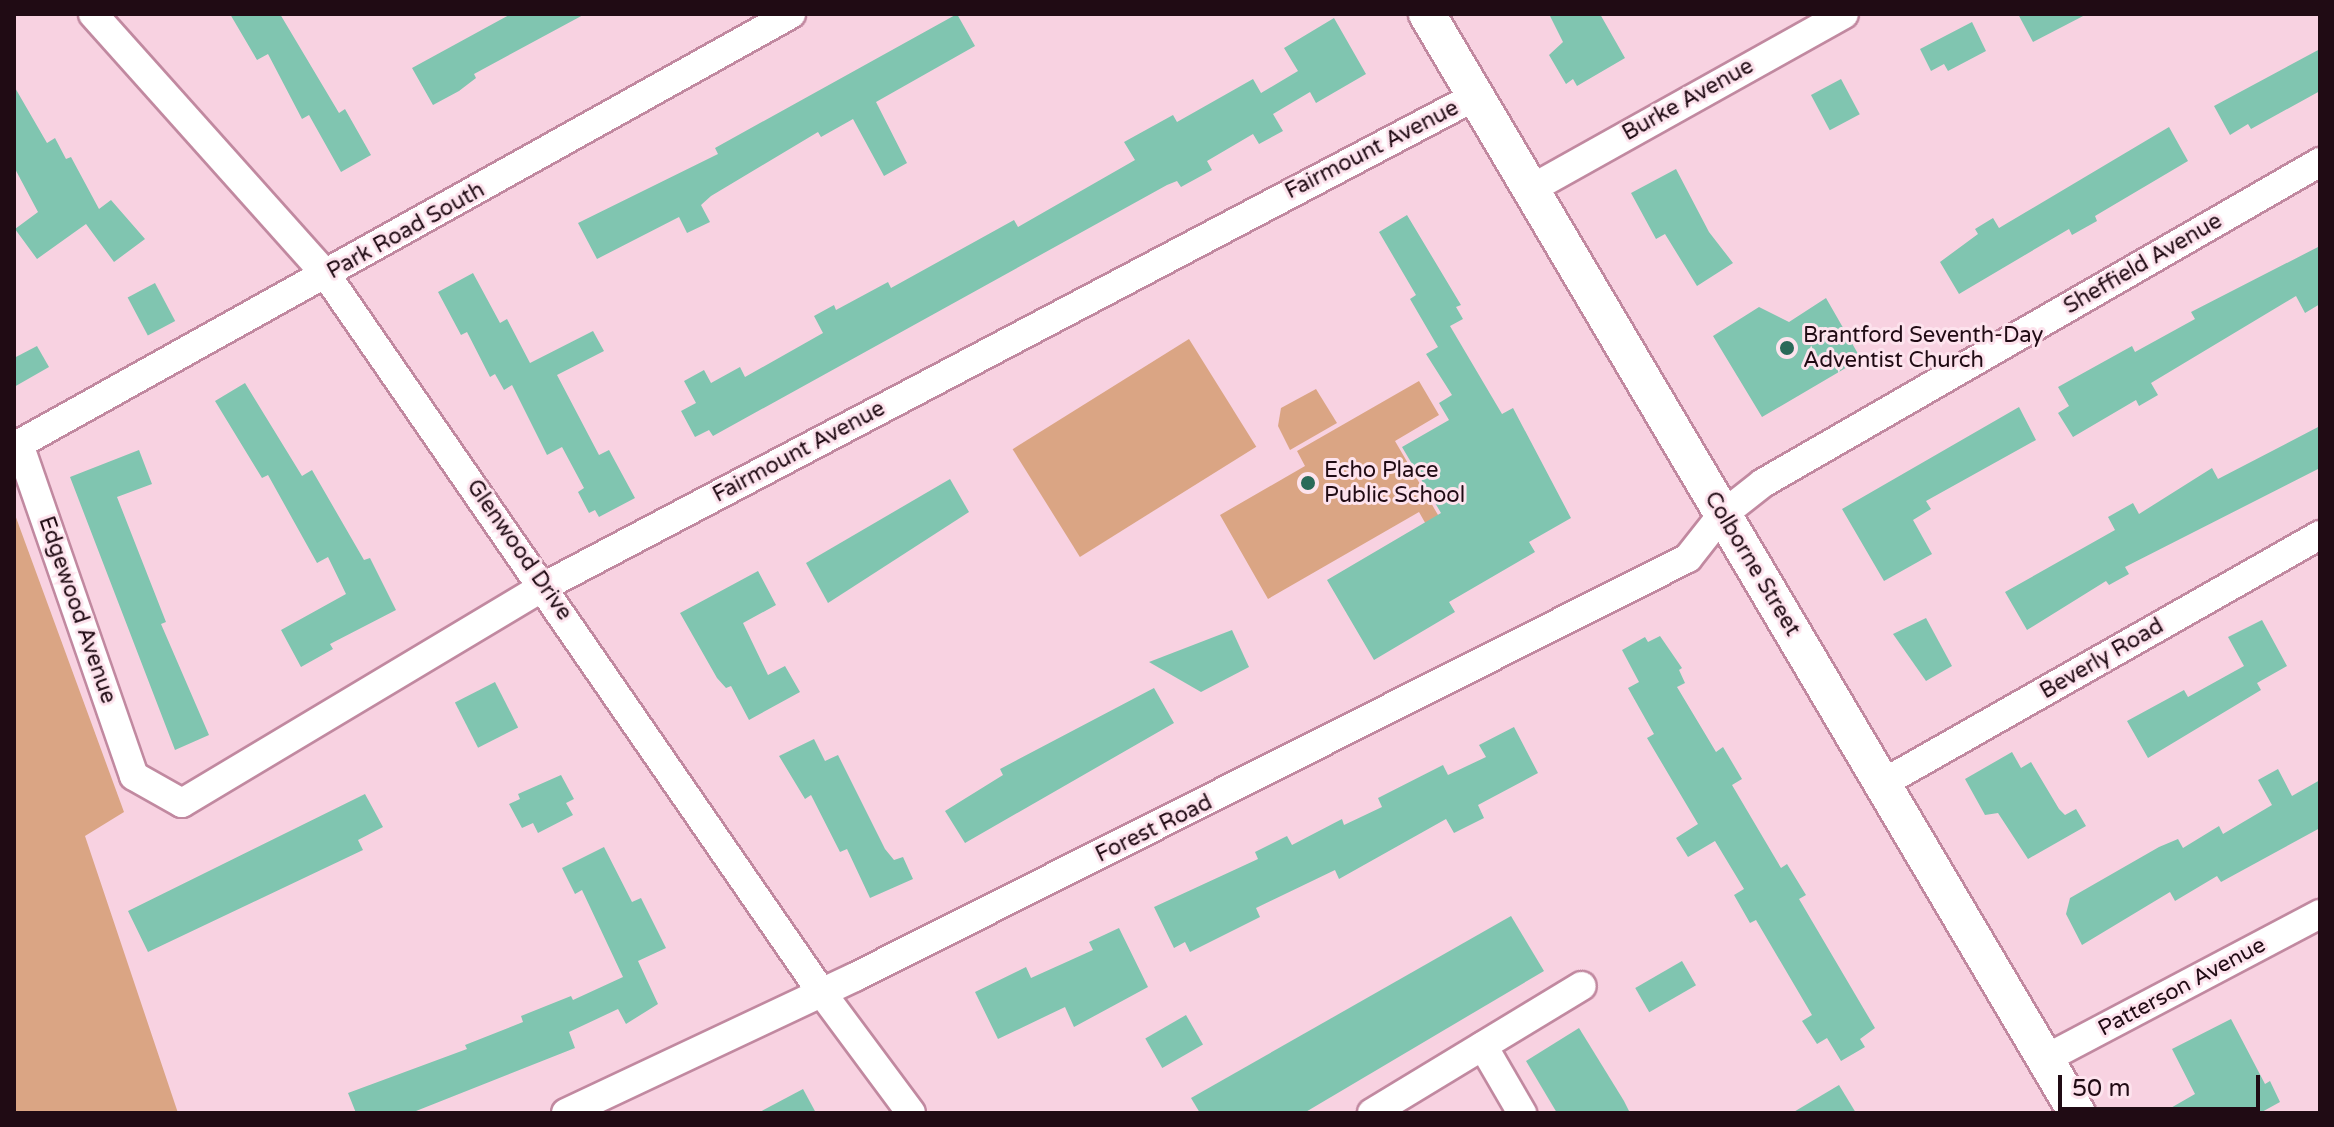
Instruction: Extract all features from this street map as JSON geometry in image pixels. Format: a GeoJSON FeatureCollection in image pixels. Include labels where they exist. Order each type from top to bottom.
{"type":"FeatureCollection","features":[{"type":"Feature","properties":{"kind":"main road","name":"Colborne Street"},"geometry":{"type":"LineString","coordinates":[[1427,14],[1533,188],[1721,516],[1885,782],[2077,1113]]}},
{"type":"Feature","properties":{"kind":"street","name":"Glenwood Drive"},"geometry":{"type":"LineString","coordinates":[[93,14],[327,276],[545,586],[822,993],[911,1113]]}},
{"type":"Feature","properties":{"kind":"street","name":"Park Road South"},"geometry":{"type":"LineString","coordinates":[[19,444],[327,276],[791,14]]}},
{"type":"Feature","properties":{"kind":"street","name":"Burke Avenue"},"geometry":{"type":"LineString","coordinates":[[1533,188],[1844,14]]}},
{"type":"Feature","properties":{"kind":"street","name":"Fairmount Avenue"},"geometry":{"type":"LineString","coordinates":[[134,776],[182,803],[545,586],[1476,96]]}},
{"type":"Feature","properties":{"kind":"street","name":"Sheffield Avenue"},"geometry":{"type":"LineString","coordinates":[[1721,516],[1763,483],[2320,162]]}},
{"type":"Feature","properties":{"kind":"street","name":"Edgewood Avenue"},"geometry":{"type":"LineString","coordinates":[[19,444],[134,776]]}},
{"type":"Feature","properties":{"kind":"street","name":"Forest Road"},"geometry":{"type":"LineString","coordinates":[[566,1113],[822,993],[1688,558],[1721,516]]}},
{"type":"Feature","properties":{"kind":"street","name":"Beverly Road"},"geometry":{"type":"LineString","coordinates":[[1885,782],[2320,535]]}},
{"type":"Feature","properties":{"kind":"street","name":"Patterson Avenue"},"geometry":{"type":"LineString","coordinates":[[2045,1059],[2320,914]]}},
{"type":"Feature","properties":{"kind":"street"},"geometry":{"type":"LineString","coordinates":[[1372,1113],[1582,986]]}},
{"type":"Feature","properties":{"kind":"street"},"geometry":{"type":"LineString","coordinates":[[1483,1046],[1522,1113]]}},
{"type":"Feature","properties":{"kind":"shaded area"},"geometry":{"type":"Polygon","coordinates":[[[1189,339],[1256,447],[1080,557],[1013,449],[1189,339]]]}},
{"type":"Feature","properties":{"kind":"shaded area"},"geometry":{"type":"Polygon","coordinates":[[[1419,381],[1439,415],[1395,441],[1445,527],[1432,535],[1419,512],[1268,599],[1220,515],[1305,466],[1297,451],[1419,381]]]}},
{"type":"Feature","properties":{"kind":"shaded area"},"geometry":{"type":"Polygon","coordinates":[[[1316,389],[1337,423],[1290,450],[1278,426],[1281,408],[1316,389]]]}},
{"type":"Feature","properties":{"kind":"shaded area"},"geometry":{"type":"Polygon","coordinates":[[[14,512],[124,812],[85,836],[178,1113],[14,1113],[14,512]]]}},
{"type":"Feature","properties":{"kind":"building"},"geometry":{"type":"Polygon","coordinates":[[[230,14],[280,14],[339,113],[345,109],[371,155],[341,172],[309,115],[302,119],[268,54],[257,60],[230,14]]]}},
{"type":"Feature","properties":{"kind":"building"},"geometry":{"type":"Polygon","coordinates":[[[511,14],[585,14],[474,74],[476,78],[459,91],[433,105],[412,68],[511,14]]]}},
{"type":"Feature","properties":{"kind":"building"},"geometry":{"type":"Polygon","coordinates":[[[957,14],[975,46],[876,102],[907,163],[884,176],[853,119],[821,137],[818,132],[711,196],[701,205],[710,222],[687,233],[679,217],[597,259],[578,223],[718,154],[715,148],[957,14]]]}},
{"type":"Feature","properties":{"kind":"building"},"geometry":{"type":"Polygon","coordinates":[[[1549,14],[1600,14],[1625,58],[1577,86],[1573,79],[1566,84],[1549,55],[1563,42],[1549,14]]]}},
{"type":"Feature","properties":{"kind":"building"},"geometry":{"type":"Polygon","coordinates":[[[2018,14],[2087,14],[2033,42],[2018,14]]]}},
{"type":"Feature","properties":{"kind":"building"},"geometry":{"type":"Polygon","coordinates":[[[1334,18],[1366,74],[1316,103],[1310,92],[1273,114],[1283,131],[1259,144],[1253,134],[1207,161],[1212,170],[1181,187],[1177,181],[1167,185],[713,436],[709,430],[695,437],[681,411],[696,403],[684,381],[704,370],[711,383],[740,367],[745,377],[823,333],[814,316],[834,305],[836,310],[888,282],[891,288],[1014,220],[1018,227],[1135,160],[1124,142],[1173,115],[1177,122],[1253,79],[1261,93],[1298,71],[1284,48],[1334,18]]]}},
{"type":"Feature","properties":{"kind":"building"},"geometry":{"type":"Polygon","coordinates":[[[1972,22],[1986,51],[1948,71],[1944,64],[1931,71],[1920,49],[1972,22]]]}},
{"type":"Feature","properties":{"kind":"building"},"geometry":{"type":"Polygon","coordinates":[[[2320,49],[2320,91],[2251,129],[2248,124],[2230,135],[2214,106],[2320,49]]]}},
{"type":"Feature","properties":{"kind":"building"},"geometry":{"type":"Polygon","coordinates":[[[1841,79],[1860,114],[1830,130],[1811,95],[1841,79]]]}},
{"type":"Feature","properties":{"kind":"building"},"geometry":{"type":"Polygon","coordinates":[[[14,86],[47,143],[55,138],[66,159],[71,157],[99,209],[111,200],[145,239],[114,262],[86,224],[37,259],[15,229],[38,212],[14,167],[14,86]]]}},
{"type":"Feature","properties":{"kind":"building"},"geometry":{"type":"Polygon","coordinates":[[[2169,127],[2188,161],[2095,216],[2097,221],[2072,235],[2069,229],[1959,294],[1940,262],[1978,234],[1975,229],[1993,218],[1999,228],[2169,127]]]}},
{"type":"Feature","properties":{"kind":"building"},"geometry":{"type":"Polygon","coordinates":[[[1676,169],[1709,232],[1733,263],[1697,286],[1665,234],[1656,239],[1631,193],[1676,169]]]}},
{"type":"Feature","properties":{"kind":"building"},"geometry":{"type":"Polygon","coordinates":[[[1407,215],[1461,305],[1456,307],[1463,319],[1450,326],[1502,414],[1513,408],[1571,518],[1529,542],[1535,552],[1449,602],[1455,612],[1374,660],[1327,580],[1441,513],[1402,447],[1449,420],[1439,403],[1452,395],[1426,354],[1438,347],[1410,299],[1416,295],[1379,232],[1407,215]]]}},
{"type":"Feature","properties":{"kind":"building"},"geometry":{"type":"Polygon","coordinates":[[[2320,246],[2320,304],[2305,313],[2296,296],[2151,383],[2158,395],[2139,406],[2136,400],[2073,437],[2058,413],[2069,406],[2058,387],[2132,346],[2135,352],[2195,319],[2191,312],[2320,246]]]}},
{"type":"Feature","properties":{"kind":"building"},"geometry":{"type":"Polygon","coordinates":[[[473,273],[500,323],[507,319],[530,363],[593,331],[604,351],[557,375],[599,455],[609,450],[635,498],[599,517],[595,510],[589,513],[578,492],[584,488],[562,447],[547,455],[512,385],[504,390],[495,374],[490,377],[467,332],[461,335],[438,292],[473,273]]]}},
{"type":"Feature","properties":{"kind":"building"},"geometry":{"type":"Polygon","coordinates":[[[155,283],[175,321],[148,336],[128,298],[155,283]]]}},
{"type":"Feature","properties":{"kind":"building","name":"Brantford Seventh-Day Adventist Church"},"geometry":{"type":"Polygon","coordinates":[[[1826,298],[1861,359],[1762,417],[1713,336],[1759,307],[1789,322],[1826,298]]]}},
{"type":"Feature","properties":{"kind":"building"},"geometry":{"type":"Polygon","coordinates":[[[37,346],[49,367],[14,387],[14,358],[37,346]]]}},
{"type":"Feature","properties":{"kind":"building"},"geometry":{"type":"Polygon","coordinates":[[[245,383],[302,476],[312,470],[364,560],[370,558],[396,610],[330,644],[333,649],[301,667],[281,630],[346,594],[328,557],[317,563],[268,475],[262,478],[215,401],[245,383]]]}},
{"type":"Feature","properties":{"kind":"building"},"geometry":{"type":"Polygon","coordinates":[[[2019,407],[2036,440],[1926,501],[1931,509],[1913,520],[1932,554],[1884,581],[1842,509],[2019,407]]]}},
{"type":"Feature","properties":{"kind":"building"},"geometry":{"type":"Polygon","coordinates":[[[2320,426],[2320,468],[2125,567],[2129,574],[2109,585],[2106,581],[2027,630],[2005,592],[2115,530],[2108,517],[2133,503],[2139,514],[2212,468],[2218,479],[2320,426]]]}},
{"type":"Feature","properties":{"kind":"building"},"geometry":{"type":"Polygon","coordinates":[[[139,450],[152,484],[117,497],[166,622],[161,624],[209,735],[175,750],[70,477],[139,450]]]}},
{"type":"Feature","properties":{"kind":"building"},"geometry":{"type":"Polygon","coordinates":[[[950,479],[969,512],[828,603],[806,563],[950,479]]]}},
{"type":"Feature","properties":{"kind":"building"},"geometry":{"type":"Polygon","coordinates":[[[758,571],[776,605],[743,623],[768,675],[785,666],[800,692],[749,720],[731,686],[726,688],[717,678],[680,613],[758,571]]]}},
{"type":"Feature","properties":{"kind":"building"},"geometry":{"type":"Polygon","coordinates":[[[1926,618],[1952,666],[1926,681],[1893,634],[1926,618]]]}},
{"type":"Feature","properties":{"kind":"building"},"geometry":{"type":"Polygon","coordinates":[[[2262,620],[2287,666],[2257,683],[2261,690],[2148,758],[2127,721],[2184,690],[2188,697],[2244,666],[2228,637],[2262,620]]]}},
{"type":"Feature","properties":{"kind":"building"},"geometry":{"type":"Polygon","coordinates":[[[1232,630],[1249,667],[1201,692],[1149,662],[1232,630]]]}},
{"type":"Feature","properties":{"kind":"building"},"geometry":{"type":"Polygon","coordinates":[[[1660,636],[1682,668],[1679,670],[1685,683],[1677,687],[1716,752],[1723,747],[1742,779],[1732,785],[1781,868],[1787,864],[1806,895],[1799,899],[1875,1028],[1860,1039],[1865,1047],[1841,1061],[1827,1038],[1817,1044],[1802,1021],[1812,1015],[1756,920],[1750,923],[1734,895],[1744,889],[1715,841],[1688,857],[1676,838],[1698,824],[1647,738],[1654,734],[1628,688],[1639,682],[1622,650],[1645,637],[1648,642],[1660,636]]]}},
{"type":"Feature","properties":{"kind":"building"},"geometry":{"type":"Polygon","coordinates":[[[495,682],[518,727],[478,748],[455,702],[495,682]]]}},
{"type":"Feature","properties":{"kind":"building"},"geometry":{"type":"Polygon","coordinates":[[[1154,688],[1174,723],[965,843],[945,811],[1003,775],[1000,769],[1154,688]]]}},
{"type":"Feature","properties":{"kind":"building"},"geometry":{"type":"Polygon","coordinates":[[[1514,727],[1538,773],[1478,805],[1484,818],[1454,833],[1446,819],[1339,879],[1335,870],[1256,908],[1260,917],[1190,952],[1185,942],[1174,948],[1154,907],[1258,859],[1255,852],[1287,836],[1292,845],[1342,819],[1344,825],[1382,807],[1378,798],[1443,765],[1448,775],[1486,757],[1479,745],[1514,727]]]}},
{"type":"Feature","properties":{"kind":"building"},"geometry":{"type":"Polygon","coordinates":[[[814,739],[825,761],[838,755],[885,849],[894,860],[903,857],[913,879],[870,898],[847,849],[840,852],[811,795],[805,799],[779,756],[814,739]]]}},
{"type":"Feature","properties":{"kind":"building"},"geometry":{"type":"Polygon","coordinates":[[[2012,752],[2021,768],[2031,762],[2065,815],[2076,809],[2086,826],[2028,859],[1998,813],[1985,815],[1965,779],[2012,752]]]}},
{"type":"Feature","properties":{"kind":"building"},"geometry":{"type":"Polygon","coordinates":[[[2278,769],[2292,796],[2320,780],[2320,828],[2221,882],[2217,876],[2175,901],[2170,892],[2082,945],[2066,914],[2070,898],[2159,847],[2178,839],[2183,848],[2219,826],[2223,834],[2272,805],[2258,780],[2278,769]]]}},
{"type":"Feature","properties":{"kind":"building"},"geometry":{"type":"Polygon","coordinates":[[[561,775],[574,799],[566,803],[573,815],[538,833],[533,823],[522,828],[509,804],[520,799],[518,794],[561,775]]]}},
{"type":"Feature","properties":{"kind":"building"},"geometry":{"type":"Polygon","coordinates":[[[365,794],[383,827],[358,840],[363,850],[148,952],[128,911],[365,794]]]}},
{"type":"Feature","properties":{"kind":"building"},"geometry":{"type":"Polygon","coordinates":[[[604,847],[632,902],[641,898],[666,948],[638,961],[658,1004],[626,1024],[618,1009],[569,1032],[575,1048],[411,1113],[356,1113],[348,1093],[467,1049],[465,1045],[523,1022],[521,1016],[571,996],[573,1000],[623,977],[582,890],[575,894],[562,868],[604,847]]]}},
{"type":"Feature","properties":{"kind":"building"},"geometry":{"type":"Polygon","coordinates":[[[1511,916],[1544,971],[1304,1113],[1200,1113],[1191,1098],[1511,916]]]}},
{"type":"Feature","properties":{"kind":"building"},"geometry":{"type":"Polygon","coordinates":[[[1119,928],[1148,987],[1074,1027],[1065,1007],[998,1039],[975,992],[1026,967],[1031,978],[1093,950],[1089,942],[1119,928]]]}},
{"type":"Feature","properties":{"kind":"building"},"geometry":{"type":"Polygon","coordinates":[[[1682,961],[1696,985],[1649,1012],[1635,988],[1682,961]]]}},
{"type":"Feature","properties":{"kind":"building"},"geometry":{"type":"Polygon","coordinates":[[[1186,1015],[1203,1044],[1162,1068],[1145,1038],[1186,1015]]]}},
{"type":"Feature","properties":{"kind":"building"},"geometry":{"type":"Polygon","coordinates":[[[2231,1019],[2265,1084],[2270,1081],[2280,1102],[2260,1113],[2162,1113],[2195,1094],[2172,1049],[2231,1019]]]}},
{"type":"Feature","properties":{"kind":"building"},"geometry":{"type":"Polygon","coordinates":[[[1579,1028],[1630,1113],[1557,1113],[1526,1061],[1579,1028]]]}},
{"type":"Feature","properties":{"kind":"building"},"geometry":{"type":"Polygon","coordinates":[[[1839,1085],[1856,1113],[1792,1113],[1839,1085]]]}},
{"type":"Feature","properties":{"kind":"building"},"geometry":{"type":"Polygon","coordinates":[[[803,1089],[816,1113],[758,1113],[803,1089]]]}},
{"type":"Feature","properties":{"kind":"place","name":"Brantford Seventh-Day Adventist Church"},"geometry":{"type":"Point","coordinates":[1787,348]}},
{"type":"Feature","properties":{"kind":"place","name":"Echo Place Public School"},"geometry":{"type":"Point","coordinates":[1308,483]}}]}
